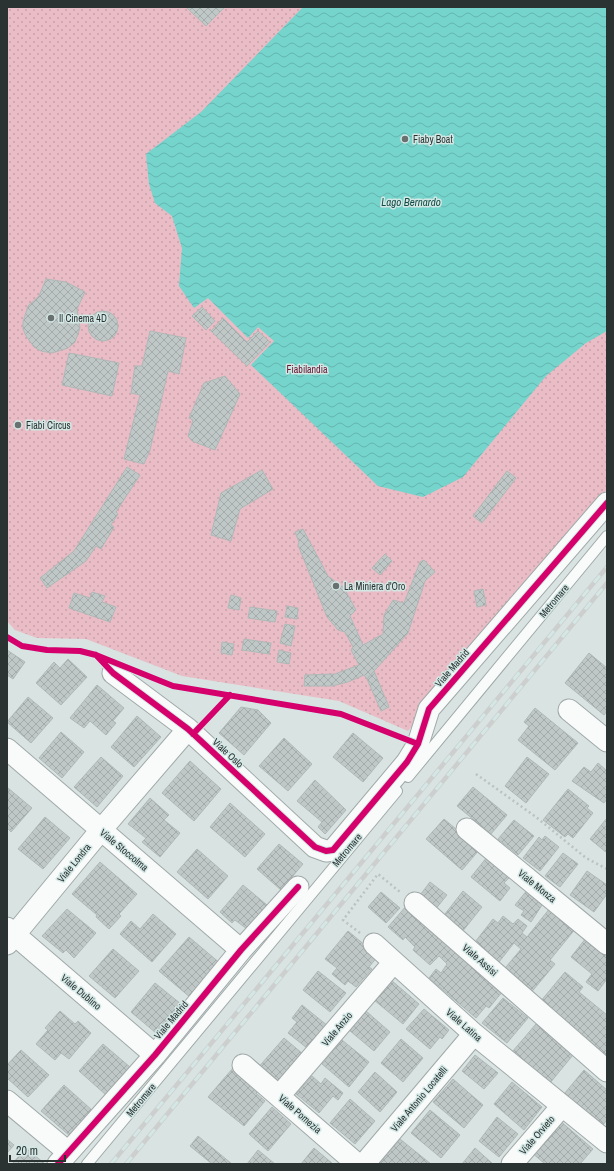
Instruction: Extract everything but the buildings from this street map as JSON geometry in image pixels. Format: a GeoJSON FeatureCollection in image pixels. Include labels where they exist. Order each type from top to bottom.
{"type":"FeatureCollection","features":[{"type":"Feature","properties":{"kind":"street","name":"Viale Madrid"},"geometry":{"type":"LineString","coordinates":[[326,851],[333,850],[338,846],[407,762],[418,744],[429,709],[607,503]]}},
{"type":"Feature","properties":{"kind":"street","name":"Viale Oslo"},"geometry":{"type":"LineString","coordinates":[[113,673],[188,729],[315,847],[326,851]]}},
{"type":"Feature","properties":{"kind":"street"},"geometry":{"type":"LineString","coordinates":[[569,710],[607,741]]}},
{"type":"Feature","properties":{"kind":"street","name":"Viale Londra"},"geometry":{"type":"LineString","coordinates":[[10,936],[188,729]]}},
{"type":"Feature","properties":{"kind":"street","name":"Viale Stoccolma"},"geometry":{"type":"LineString","coordinates":[[7,749],[242,950]]}},
{"type":"Feature","properties":{"kind":"street","name":"Viale Monza"},"geometry":{"type":"LineString","coordinates":[[467,829],[607,944]]}},
{"type":"Feature","properties":{"kind":"street","name":"Viale Madrid"},"geometry":{"type":"LineString","coordinates":[[63,1158],[155,1055],[242,950],[298,888]]}},
{"type":"Feature","properties":{"kind":"street","name":"Viale Assisi"},"geometry":{"type":"LineString","coordinates":[[415,903],[607,1071]]}},
{"type":"Feature","properties":{"kind":"street","name":"Viale Dublino"},"geometry":{"type":"LineString","coordinates":[[10,936],[155,1055]]}},
{"type":"Feature","properties":{"kind":"street","name":"Viale Latina"},"geometry":{"type":"LineString","coordinates":[[374,944],[474,1034],[607,1142]]}},
{"type":"Feature","properties":{"kind":"street","name":"Viale Anzio"},"geometry":{"type":"LineString","coordinates":[[280,1096],[394,962]]}},
{"type":"Feature","properties":{"kind":"street","name":"Viale Antonio Locatelli"},"geometry":{"type":"LineString","coordinates":[[364,1164],[474,1034]]}},
{"type":"Feature","properties":{"kind":"street","name":"Viale Pomezia"},"geometry":{"type":"LineString","coordinates":[[243,1065],[357,1164]]}},
{"type":"Feature","properties":{"kind":"street"},"geometry":{"type":"LineString","coordinates":[[7,1101],[63,1158]]}},
{"type":"Feature","properties":{"kind":"street","name":"Viale Orvieto"},"geometry":{"type":"LineString","coordinates":[[512,1164],[562,1106]]}},
{"type":"Feature","properties":{"kind":"lane","name":"Metromare"},"geometry":{"type":"LineString","coordinates":[[87,1164],[607,536]]}},
{"type":"Feature","properties":{"kind":"path"},"geometry":{"type":"LineString","coordinates":[[476,774],[536,817],[586,858],[607,869]]}},
{"type":"Feature","properties":{"kind":"path"},"geometry":{"type":"LineString","coordinates":[[374,944],[343,920],[378,874],[415,903]]}},
{"type":"Feature","properties":{"kind":"green space","name":"Fiabilandia"},"geometry":{"type":"Polygon","coordinates":[[[7,7],[607,7],[607,489],[408,731],[339,701],[182,676],[86,639],[37,638],[15,630],[7,621],[7,7]]]}},
{"type":"Feature","properties":{"kind":"water","name":"Lago Bernardo"},"geometry":{"type":"Polygon","coordinates":[[[303,7],[607,7],[607,331],[586,343],[546,376],[463,477],[423,497],[378,486],[251,365],[274,341],[258,327],[248,338],[208,298],[194,308],[179,286],[182,248],[172,216],[155,203],[149,184],[146,154],[201,112],[303,7]]]}},
{"type":"Feature","properties":{"kind":"railway"},"geometry":{"type":"LineString","coordinates":[[111,1164],[607,567]]}},
{"type":"Feature","properties":{"kind":"railway"},"geometry":{"type":"LineString","coordinates":[[126,1164],[607,583]]}},
{"type":"Feature","properties":{"kind":"cycle path"},"geometry":{"type":"LineString","coordinates":[[96,655],[113,673],[188,729],[315,847],[326,851],[333,850],[407,762],[418,744],[429,709],[607,503]]}},
{"type":"Feature","properties":{"kind":"cycle path"},"geometry":{"type":"LineString","coordinates":[[7,637],[22,646],[47,650],[80,651],[96,655],[173,686],[341,714],[418,744]]}},
{"type":"Feature","properties":{"kind":"cycle path"},"geometry":{"type":"LineString","coordinates":[[193,734],[230,695]]}},
{"type":"Feature","properties":{"kind":"cycle path"},"geometry":{"type":"LineString","coordinates":[[58,1164],[155,1055],[241,950],[298,887]]}},
{"type":"Feature","properties":{"kind":"place","name":"Fiaby Boat"},"geometry":{"type":"Point","coordinates":[405,139]}},
{"type":"Feature","properties":{"kind":"place","name":"Il Cinema 4D"},"geometry":{"type":"Point","coordinates":[51,318]}},
{"type":"Feature","properties":{"kind":"place","name":"Fiabi Circus"},"geometry":{"type":"Point","coordinates":[18,425]}},
{"type":"Feature","properties":{"kind":"place","name":"La Miniera d'Oro"},"geometry":{"type":"Point","coordinates":[336,586]}}]}
